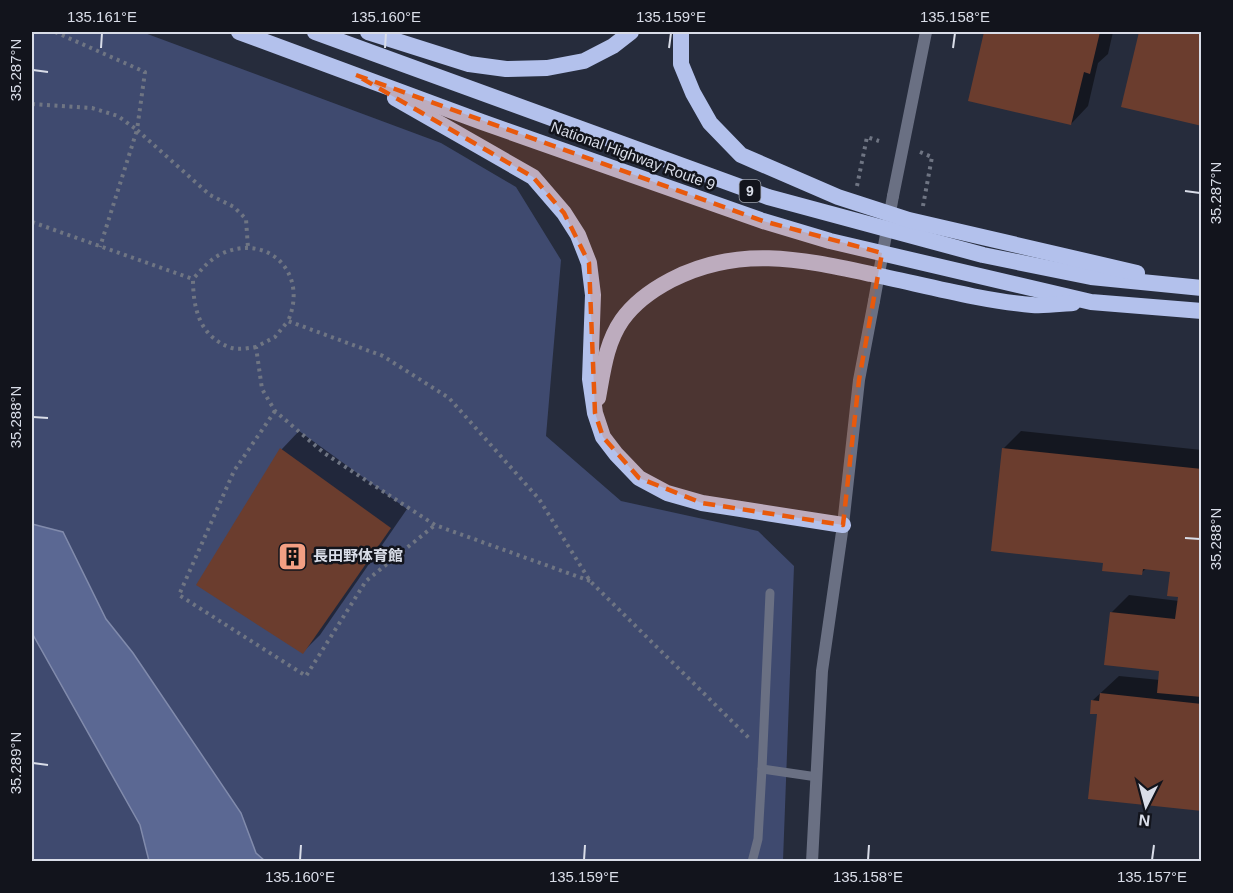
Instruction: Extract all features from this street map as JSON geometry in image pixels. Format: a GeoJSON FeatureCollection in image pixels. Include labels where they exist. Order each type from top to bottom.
{"type":"FeatureCollection","features":[{"type":"Feature","properties":{"kind":"highway","name":"National Highway Route 9"},"geometry":{"type":"LineString","coordinates":[[239,32],[763,222],[830,241],[1090,302],[1202,311]]}},
{"type":"Feature","properties":{"kind":"highway","name":"National Highway Route 9"},"geometry":{"type":"LineString","coordinates":[[315,32],[768,197],[983,255],[1091,277],[1202,288]]}},
{"type":"Feature","properties":{"kind":"highway"},"geometry":{"type":"LineString","coordinates":[[368,32],[469,64],[506,69],[547,68],[584,60],[613,46],[631,32]]}},
{"type":"Feature","properties":{"kind":"highway"},"geometry":{"type":"LineString","coordinates":[[681,32],[681,64],[693,93],[710,123],[741,155],[837,197],[909,219],[1202,288]]}},
{"type":"Feature","properties":{"kind":"highway"},"geometry":{"type":"LineString","coordinates":[[356,75],[533,177],[564,213],[578,235],[588,263],[593,295],[590,379],[595,413],[603,437],[639,478],[667,493],[702,503],[843,525]]}},
{"type":"Feature","properties":{"kind":"highway"},"geometry":{"type":"LineString","coordinates":[[595,413],[606,352],[622,320],[652,290],[684,273],[717,263],[759,257],[807,260],[973,296],[1034,305],[1090,302]]}},
{"type":"Feature","properties":{"kind":"street"},"geometry":{"type":"LineString","coordinates":[[812,861],[822,671],[843,525],[859,380],[926,32]]}},
{"type":"Feature","properties":{"kind":"lane"},"geometry":{"type":"LineString","coordinates":[[752,861],[758,839],[770,593]]}},
{"type":"Feature","properties":{"kind":"lane"},"geometry":{"type":"LineString","coordinates":[[762,769],[817,777]]}},
{"type":"Feature","properties":{"kind":"path"},"geometry":{"type":"LineString","coordinates":[[55,32],[145,72],[137,130],[100,248]]}},
{"type":"Feature","properties":{"kind":"path"},"geometry":{"type":"LineString","coordinates":[[32,104],[92,108],[118,116],[210,195],[234,207],[246,219],[249,248]]}},
{"type":"Feature","properties":{"kind":"path"},"geometry":{"type":"LineString","coordinates":[[856,189],[867,137],[879,141]]}},
{"type":"Feature","properties":{"kind":"path"},"geometry":{"type":"LineString","coordinates":[[920,152],[932,157],[922,210]]}},
{"type":"Feature","properties":{"kind":"path"},"geometry":{"type":"LineString","coordinates":[[32,222],[100,248],[193,279]]}},
{"type":"Feature","properties":{"kind":"path"},"geometry":{"type":"LineString","coordinates":[[249,248],[270,253],[288,269],[295,289],[293,308],[288,321],[275,337],[256,347],[234,348],[210,337],[199,318],[193,300],[193,279],[207,263],[222,253],[249,248]]}},
{"type":"Feature","properties":{"kind":"path"},"geometry":{"type":"LineString","coordinates":[[288,321],[383,356],[449,398],[539,499],[590,581],[763,752]]}},
{"type":"Feature","properties":{"kind":"path"},"geometry":{"type":"LineString","coordinates":[[256,347],[262,389],[275,411],[324,453],[435,525],[590,581]]}},
{"type":"Feature","properties":{"kind":"path"},"geometry":{"type":"LineString","coordinates":[[275,411],[234,471],[179,595],[306,676],[366,581],[435,525]]}},
{"type":"Feature","properties":{"kind":"highlighted area"},"geometry":{"type":"Polygon","coordinates":[[[356,75],[763,221],[882,253],[859,380],[843,525],[702,503],[639,478],[603,437],[595,413],[589,263],[564,213],[533,177],[356,75]]]}},
{"type":"Feature","properties":{"kind":"shaded area"},"geometry":{"type":"Polygon","coordinates":[[[32,32],[142,32],[441,143],[516,187],[561,260],[546,436],[621,501],[758,531],[794,566],[783,861],[32,861],[32,32]]]}},
{"type":"Feature","properties":{"kind":"shaded area"},"geometry":{"type":"Polygon","coordinates":[[[32,524],[63,532],[106,619],[133,653],[241,813],[256,853],[265,861],[149,861],[140,825],[32,633],[32,524]]]}},
{"type":"Feature","properties":{"kind":"building"},"geometry":{"type":"Polygon","coordinates":[[[984,32],[1100,32],[1090,74],[1084,72],[1071,125],[968,101],[984,32]]]}},
{"type":"Feature","properties":{"kind":"building"},"geometry":{"type":"Polygon","coordinates":[[[1139,32],[1202,32],[1202,126],[1121,107],[1139,32]]]}},
{"type":"Feature","properties":{"kind":"building","name":"長田野体育館"},"geometry":{"type":"Polygon","coordinates":[[[280,448],[391,528],[303,654],[196,585],[280,448]]]}},
{"type":"Feature","properties":{"kind":"building"},"geometry":{"type":"Polygon","coordinates":[[[1002,448],[1202,469],[1202,697],[1157,693],[1159,671],[1104,665],[1110,612],[1175,619],[1178,597],[1167,596],[1170,572],[1143,569],[1142,575],[1102,571],[1103,563],[991,551],[1002,448]]]}},
{"type":"Feature","properties":{"kind":"building"},"geometry":{"type":"Polygon","coordinates":[[[1100,693],[1202,704],[1202,811],[1088,799],[1097,714],[1090,714],[1091,700],[1099,701],[1100,693]]]}},
{"type":"Feature","properties":{"kind":"place","name":"長田野体育館"},"geometry":{"type":"Point","coordinates":[292,556]}}]}
